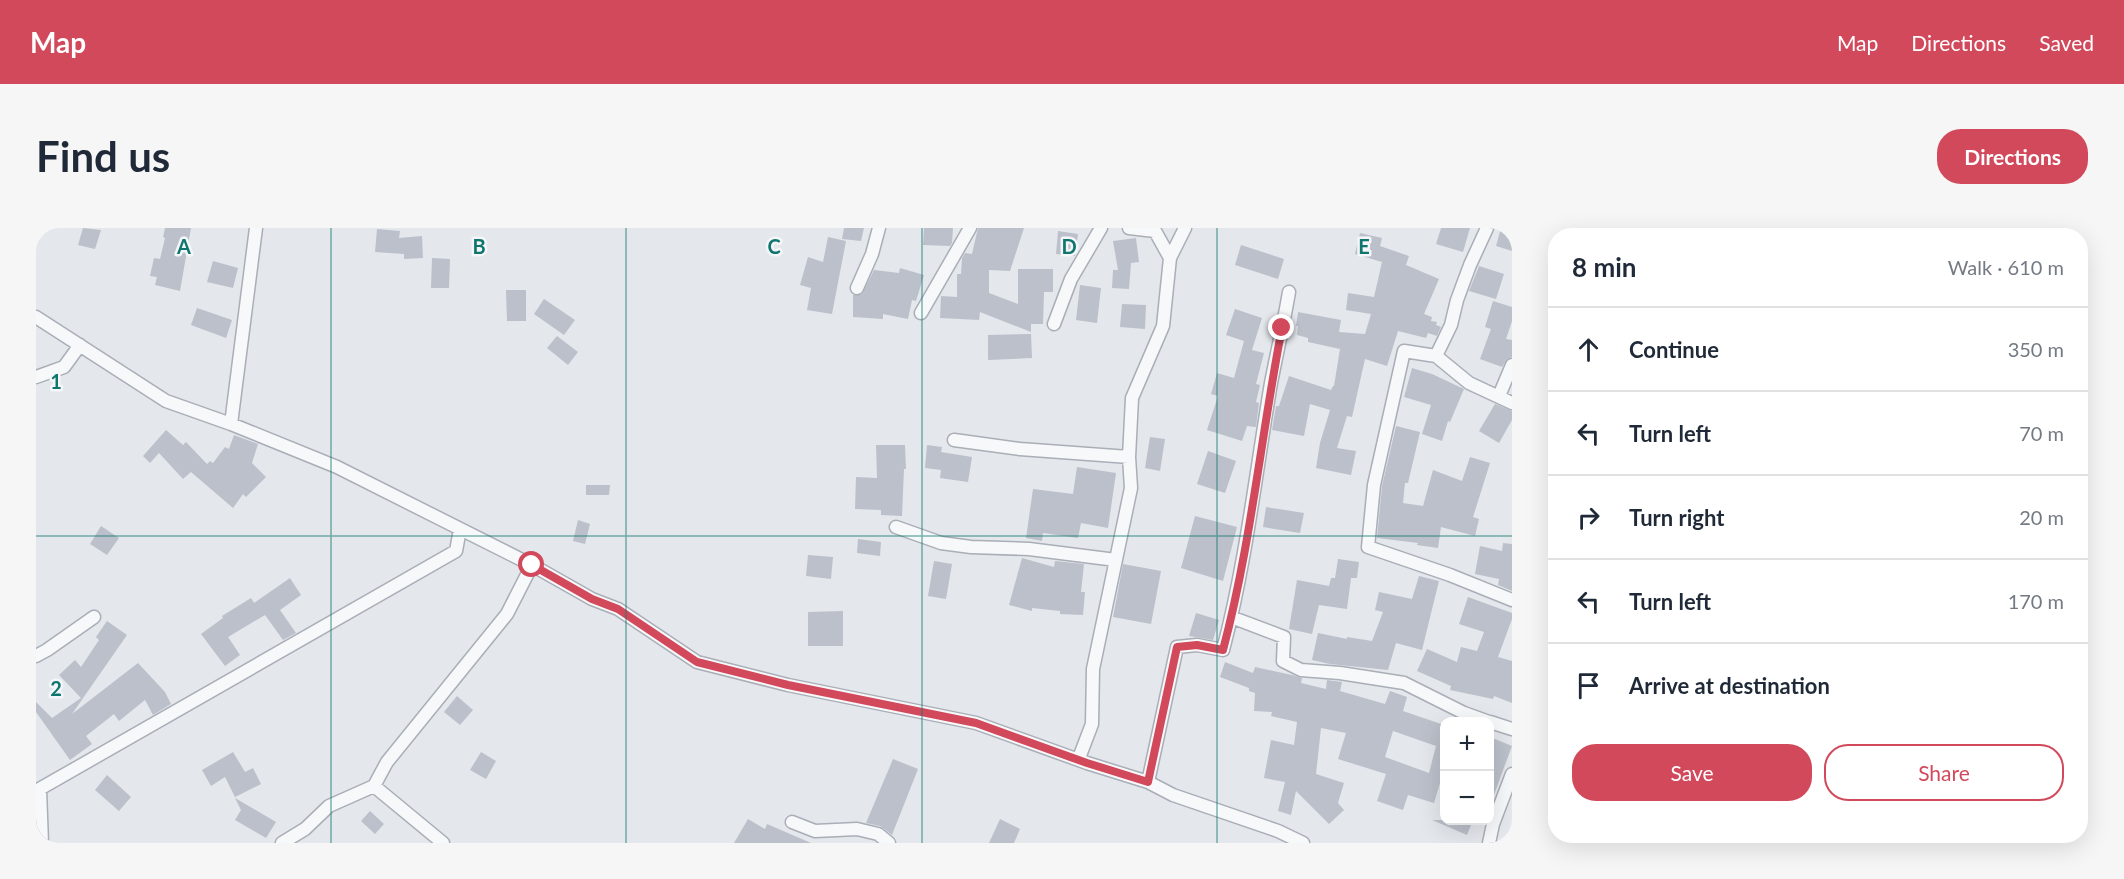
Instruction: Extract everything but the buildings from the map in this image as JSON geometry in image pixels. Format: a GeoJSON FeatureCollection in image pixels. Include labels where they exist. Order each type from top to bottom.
{"type":"FeatureCollection","features":[{"type":"Feature","properties":{"kind":"street"},"geometry":{"type":"LineString","coordinates":[[231,424],[256,228]]}},
{"type":"Feature","properties":{"kind":"street"},"geometry":{"type":"LineString","coordinates":[[857,288],[872,254],[879,228]]}},
{"type":"Feature","properties":{"kind":"street"},"geometry":{"type":"LineString","coordinates":[[921,313],[970,228]]}},
{"type":"Feature","properties":{"kind":"street"},"geometry":{"type":"LineString","coordinates":[[1054,324],[1071,279],[1101,228]]}},
{"type":"Feature","properties":{"kind":"street"},"geometry":{"type":"LineString","coordinates":[[1130,228],[1155,231],[1170,258]]}},
{"type":"Feature","properties":{"kind":"street"},"geometry":{"type":"LineString","coordinates":[[1079,759],[1092,724],[1093,669],[1131,488],[1129,457],[1132,398],[1164,326],[1170,258],[1185,228]]}},
{"type":"Feature","properties":{"kind":"street"},"geometry":{"type":"LineString","coordinates":[[1436,356],[1451,326],[1457,300],[1487,228]]}},
{"type":"Feature","properties":{"kind":"street"},"geometry":{"type":"LineString","coordinates":[[1148,782],[1177,647],[1197,645],[1223,650],[1251,516],[1289,292]]}},
{"type":"Feature","properties":{"kind":"street"},"geometry":{"type":"LineString","coordinates":[[36,317],[166,401],[231,424],[337,467],[532,565],[592,599],[618,609],[697,662],[788,685],[976,723],[1148,782],[1173,795],[1278,831],[1303,843]]}},
{"type":"Feature","properties":{"kind":"street"},"geometry":{"type":"LineString","coordinates":[[36,377],[63,367],[80,345]]}},
{"type":"Feature","properties":{"kind":"street"},"geometry":{"type":"LineString","coordinates":[[1512,403],[1469,383],[1436,356],[1404,351],[1374,485],[1368,547],[1450,574],[1512,600]]}},
{"type":"Feature","properties":{"kind":"street"},"geometry":{"type":"LineString","coordinates":[[1499,396],[1512,365]]}},
{"type":"Feature","properties":{"kind":"street"},"geometry":{"type":"LineString","coordinates":[[954,440],[1020,449],[1129,457]]}},
{"type":"Feature","properties":{"kind":"street"},"geometry":{"type":"LineString","coordinates":[[896,527],[941,543],[1029,549],[1116,560]]}},
{"type":"Feature","properties":{"kind":"street"},"geometry":{"type":"LineString","coordinates":[[42,843],[38,790],[456,550],[460,529]]}},
{"type":"Feature","properties":{"kind":"street"},"geometry":{"type":"LineString","coordinates":[[282,843],[305,829],[329,806],[374,786],[387,762],[507,614],[532,565]]}},
{"type":"Feature","properties":{"kind":"street"},"geometry":{"type":"LineString","coordinates":[[36,656],[94,617]]}},
{"type":"Feature","properties":{"kind":"street"},"geometry":{"type":"LineString","coordinates":[[1231,617],[1284,637],[1283,661],[1301,670],[1340,673],[1404,683],[1475,717]]}},
{"type":"Feature","properties":{"kind":"street"},"geometry":{"type":"LineString","coordinates":[[1494,724],[1512,729]]}},
{"type":"Feature","properties":{"kind":"street"},"geometry":{"type":"LineString","coordinates":[[1489,843],[1493,824],[1512,774]]}},
{"type":"Feature","properties":{"kind":"street"},"geometry":{"type":"LineString","coordinates":[[374,786],[443,843]]}},
{"type":"Feature","properties":{"kind":"street"},"geometry":{"type":"LineString","coordinates":[[792,822],[815,831],[858,829],[878,834],[889,843]]}},
{"type":"Feature","properties":{"kind":"route"},"geometry":{"type":"LineString","coordinates":[[532,565],[592,599],[618,609],[697,662],[788,685],[976,723],[1087,763],[1148,782],[1177,647],[1197,645],[1223,650],[1251,516],[1282,328]]}}]}
